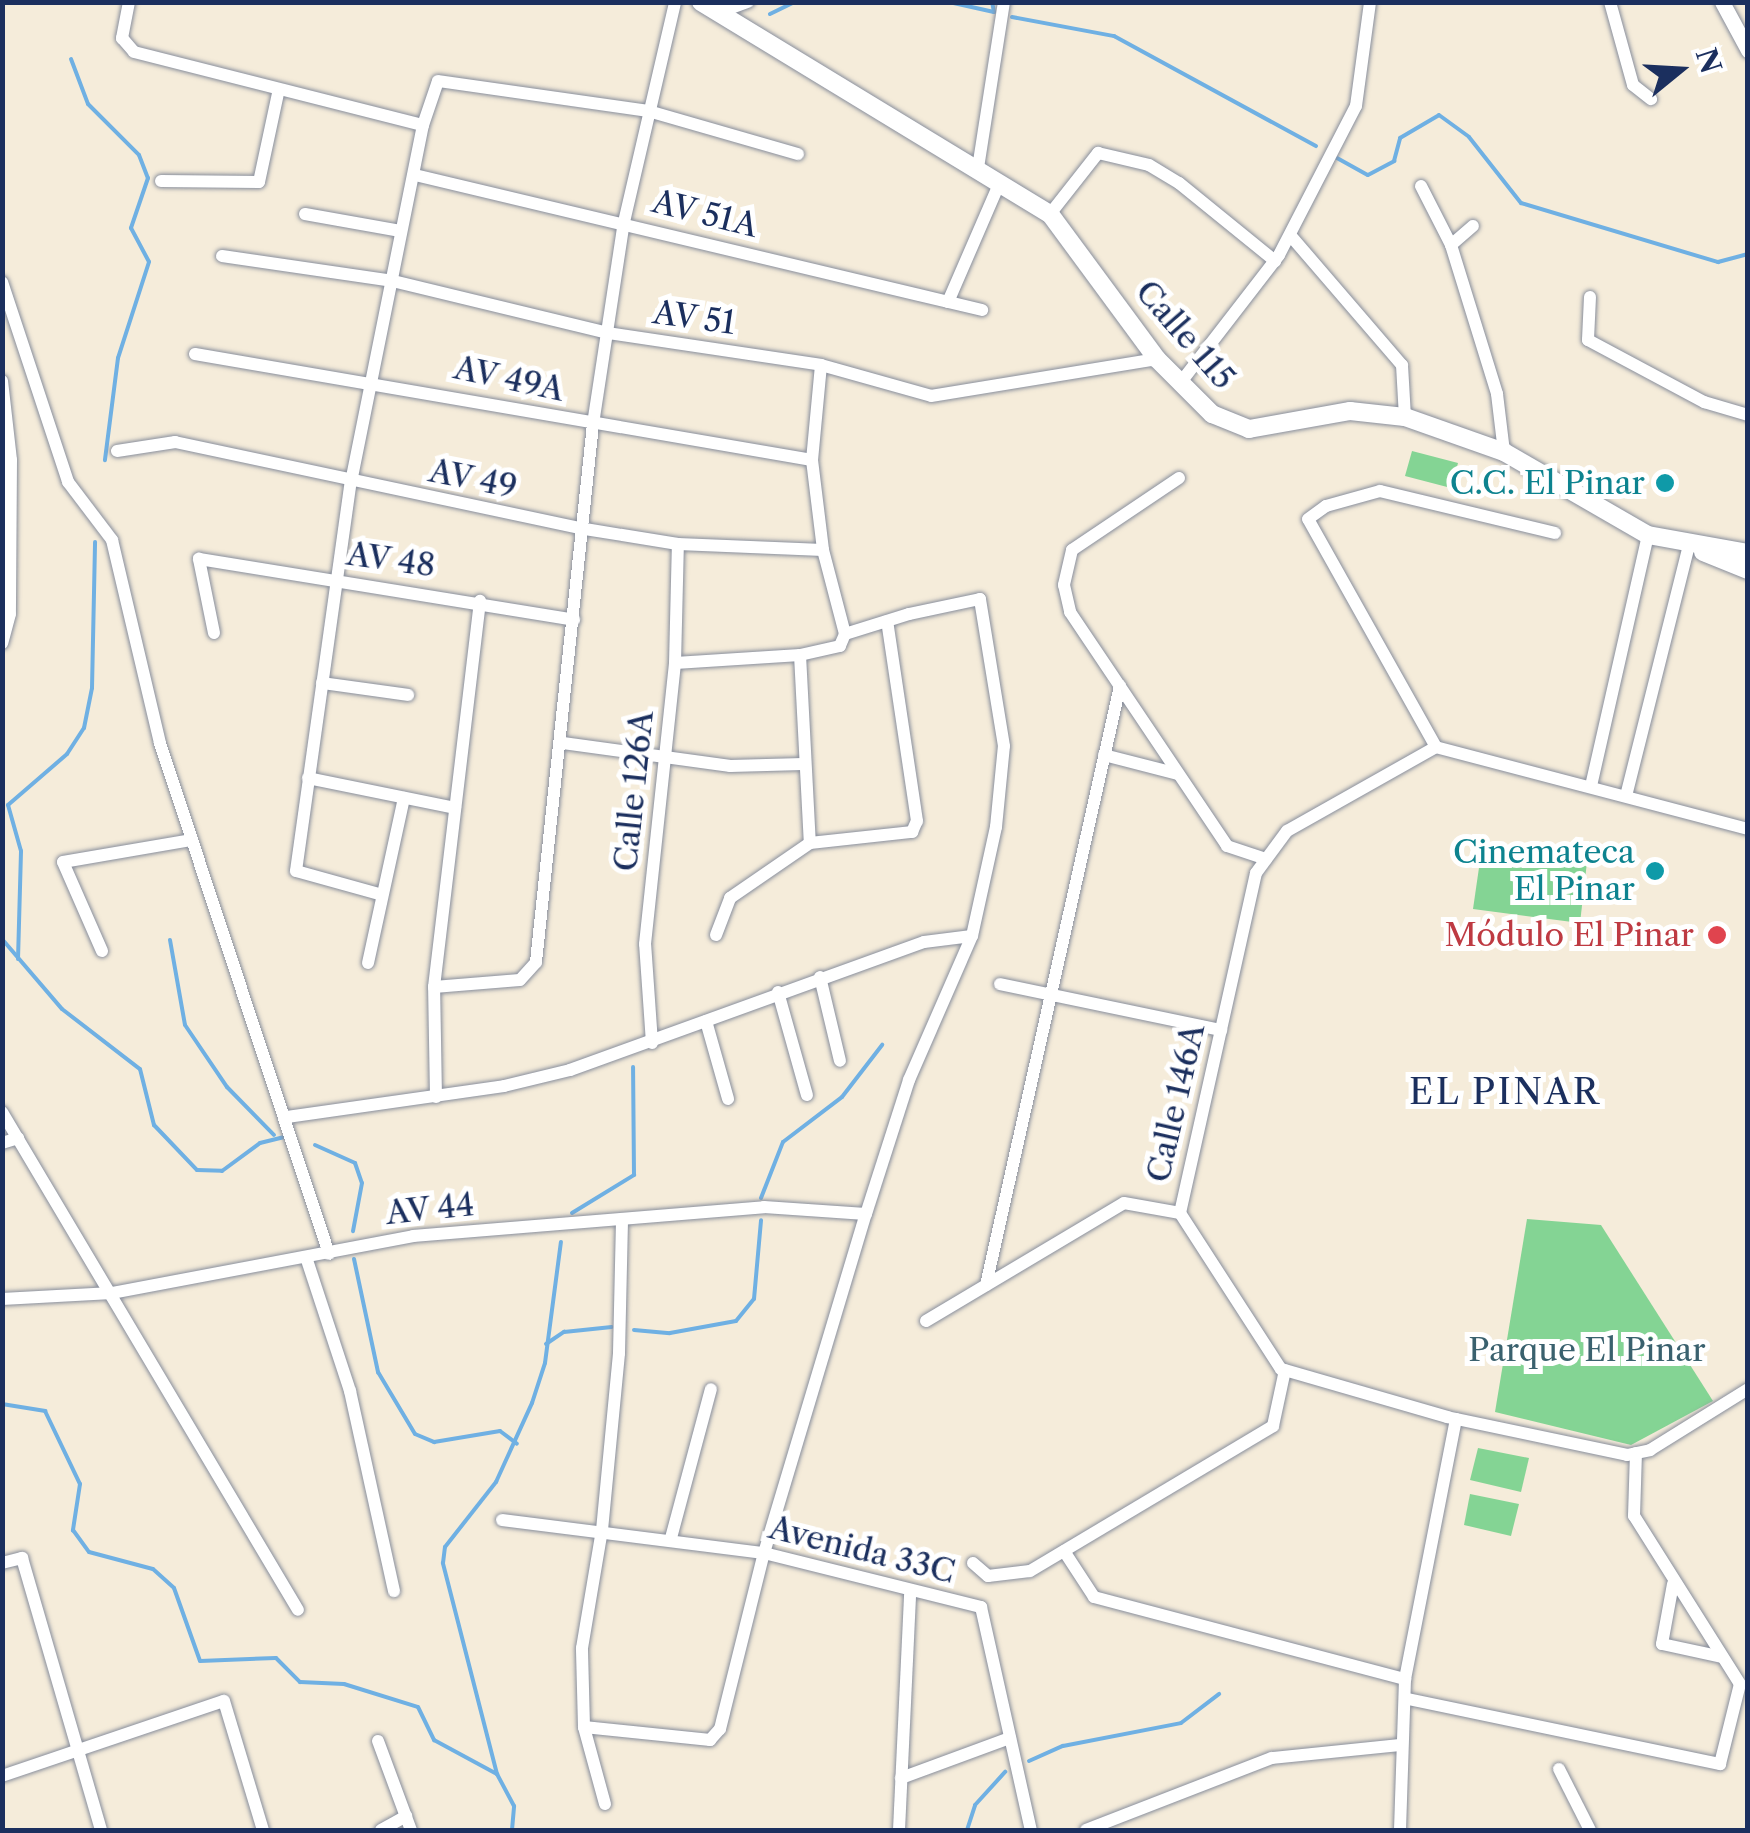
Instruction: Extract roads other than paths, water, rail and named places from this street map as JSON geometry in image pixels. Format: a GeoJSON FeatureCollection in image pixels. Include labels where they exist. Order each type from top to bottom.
{"type":"FeatureCollection","features":[{"type":"Feature","properties":{"kind":"main road","name":"Calle 115"},"geometry":{"type":"LineString","coordinates":[[701,2],[725,8],[1050,214],[1157,359],[1212,414],[1250,428],[1350,411],[1405,417],[1504,452],[1648,535],[1689,546],[1748,570]]}},
{"type":"Feature","properties":{"kind":"main road","name":"Calle 115"},"geometry":{"type":"LineString","coordinates":[[1689,546],[1748,553]]}},
{"type":"Feature","properties":{"kind":"street"},"geometry":{"type":"LineString","coordinates":[[130,2],[122,38],[134,52],[278,94],[422,125]]}},
{"type":"Feature","properties":{"kind":"street"},"geometry":{"type":"LineString","coordinates":[[434,988],[529,976],[563,742],[593,424],[624,222],[675,2]]}},
{"type":"Feature","properties":{"kind":"street"},"geometry":{"type":"LineString","coordinates":[[725,8],[748,2]]}},
{"type":"Feature","properties":{"kind":"street"},"geometry":{"type":"LineString","coordinates":[[978,168],[1004,2]]}},
{"type":"Feature","properties":{"kind":"street"},"geometry":{"type":"LineString","coordinates":[[1181,382],[1274,261],[1356,106],[1370,2]]}},
{"type":"Feature","properties":{"kind":"street"},"geometry":{"type":"LineString","coordinates":[[1610,2],[1633,84],[1651,100]]}},
{"type":"Feature","properties":{"kind":"street"},"geometry":{"type":"LineString","coordinates":[[1727,4],[1748,50]]}},
{"type":"Feature","properties":{"kind":"street"},"geometry":{"type":"LineString","coordinates":[[380,894],[296,871],[351,482],[422,125],[438,81],[447,78],[648,110],[798,154]]}},
{"type":"Feature","properties":{"kind":"street"},"geometry":{"type":"LineString","coordinates":[[161,181],[259,182],[278,94]]}},
{"type":"Feature","properties":{"kind":"street"},"geometry":{"type":"LineString","coordinates":[[1050,214],[1098,154],[1149,165],[1179,182],[1274,261]]}},
{"type":"Feature","properties":{"kind":"street","name":"AV 51A"},"geometry":{"type":"LineString","coordinates":[[415,175],[982,310]]}},
{"type":"Feature","properties":{"kind":"street"},"geometry":{"type":"LineString","coordinates":[[948,302],[1000,182]]}},
{"type":"Feature","properties":{"kind":"street"},"geometry":{"type":"LineString","coordinates":[[1421,186],[1451,245],[1497,394],[1504,452]]}},
{"type":"Feature","properties":{"kind":"street"},"geometry":{"type":"LineString","coordinates":[[305,214],[400,231]]}},
{"type":"Feature","properties":{"kind":"street"},"geometry":{"type":"LineString","coordinates":[[1451,245],[1474,226]]}},
{"type":"Feature","properties":{"kind":"street"},"geometry":{"type":"LineString","coordinates":[[1290,235],[1402,365],[1405,417]]}},
{"type":"Feature","properties":{"kind":"street","name":"AV 51"},"geometry":{"type":"LineString","coordinates":[[222,256],[393,281],[608,333],[822,365],[931,396],[1048,372],[1157,359]]}},
{"type":"Feature","properties":{"kind":"street"},"geometry":{"type":"LineString","coordinates":[[2,282],[68,482],[112,540],[160,743],[286,1116],[328,1254]]}},
{"type":"Feature","properties":{"kind":"street"},"geometry":{"type":"LineString","coordinates":[[1590,296],[1588,340],[1704,402],[1748,415]]}},
{"type":"Feature","properties":{"kind":"street","name":"AV 49A"},"geometry":{"type":"LineString","coordinates":[[195,354],[374,380],[593,424],[812,460]]}},
{"type":"Feature","properties":{"kind":"street"},"geometry":{"type":"LineString","coordinates":[[675,663],[800,655],[840,646],[846,634],[823,550],[812,460],[822,365]]}},
{"type":"Feature","properties":{"kind":"street"},"geometry":{"type":"LineString","coordinates":[[2,381],[10,614],[2,643]]}},
{"type":"Feature","properties":{"kind":"street","name":"AV 49"},"geometry":{"type":"LineString","coordinates":[[116,451],[175,442],[584,529],[678,544],[823,550]]}},
{"type":"Feature","properties":{"kind":"street"},"geometry":{"type":"LineString","coordinates":[[1179,478],[1072,550],[1064,585],[1070,612],[1227,846],[1266,859]]}},
{"type":"Feature","properties":{"kind":"street"},"geometry":{"type":"LineString","coordinates":[[1555,533],[1380,491],[1326,506],[1308,520],[1436,747],[1748,828]]}},
{"type":"Feature","properties":{"kind":"street"},"geometry":{"type":"LineString","coordinates":[[1591,786],[1648,535]]}},
{"type":"Feature","properties":{"kind":"street","name":"Calle 126A"},"geometry":{"type":"LineString","coordinates":[[652,1043],[645,944],[675,663],[678,544]]}},
{"type":"Feature","properties":{"kind":"street"},"geometry":{"type":"LineString","coordinates":[[1626,796],[1689,546]]}},
{"type":"Feature","properties":{"kind":"street","name":"AV 48"},"geometry":{"type":"LineString","coordinates":[[214,632],[199,559],[480,601],[574,620]]}},
{"type":"Feature","properties":{"kind":"street"},"geometry":{"type":"LineString","coordinates":[[584,1728],[710,1740],[720,1729],[764,1554],[866,1214],[909,1080],[972,936],[996,827],[1004,746],[980,599],[846,634]]}},
{"type":"Feature","properties":{"kind":"street"},"geometry":{"type":"LineString","coordinates":[[436,1097],[434,988],[480,601]]}},
{"type":"Feature","properties":{"kind":"street"},"geometry":{"type":"LineString","coordinates":[[716,936],[730,898],[810,843],[903,837],[917,821],[887,621]]}},
{"type":"Feature","properties":{"kind":"street"},"geometry":{"type":"LineString","coordinates":[[800,655],[810,843]]}},
{"type":"Feature","properties":{"kind":"street"},"geometry":{"type":"LineString","coordinates":[[322,683],[408,695]]}},
{"type":"Feature","properties":{"kind":"street"},"geometry":{"type":"LineString","coordinates":[[986,1285],[1120,686]]}},
{"type":"Feature","properties":{"kind":"street"},"geometry":{"type":"LineString","coordinates":[[563,742],[730,766],[803,764]]}},
{"type":"Feature","properties":{"kind":"street","name":"Calle 146A"},"geometry":{"type":"LineString","coordinates":[[1285,1370],[1180,1213],[1256,872],[1287,831],[1436,747]]}},
{"type":"Feature","properties":{"kind":"street"},"geometry":{"type":"LineString","coordinates":[[1104,755],[1178,774]]}},
{"type":"Feature","properties":{"kind":"street"},"geometry":{"type":"LineString","coordinates":[[308,778],[455,808]]}},
{"type":"Feature","properties":{"kind":"street"},"geometry":{"type":"LineString","coordinates":[[368,963],[404,798]]}},
{"type":"Feature","properties":{"kind":"street"},"geometry":{"type":"LineString","coordinates":[[102,951],[63,862],[192,840]]}},
{"type":"Feature","properties":{"kind":"street"},"geometry":{"type":"LineString","coordinates":[[286,1116],[335,1105],[436,1097],[570,1070],[652,1043],[820,976],[924,942],[972,936]]}},
{"type":"Feature","properties":{"kind":"street"},"geometry":{"type":"LineString","coordinates":[[820,976],[840,1061]]}},
{"type":"Feature","properties":{"kind":"street"},"geometry":{"type":"LineString","coordinates":[[1000,984],[1221,1030]]}},
{"type":"Feature","properties":{"kind":"street"},"geometry":{"type":"LineString","coordinates":[[778,992],[807,1095]]}},
{"type":"Feature","properties":{"kind":"street"},"geometry":{"type":"LineString","coordinates":[[706,1021],[728,1099]]}},
{"type":"Feature","properties":{"kind":"street"},"geometry":{"type":"LineString","coordinates":[[2,1112],[298,1610]]}},
{"type":"Feature","properties":{"kind":"street"},"geometry":{"type":"LineString","coordinates":[[2,1143],[18,1138]]}},
{"type":"Feature","properties":{"kind":"street"},"geometry":{"type":"LineString","coordinates":[[926,1322],[1124,1203],[1180,1213]]}},
{"type":"Feature","properties":{"kind":"street","name":"AV 44"},"geometry":{"type":"LineString","coordinates":[[2,1298],[112,1293],[307,1260],[413,1236],[622,1222],[764,1207],[866,1214]]}},
{"type":"Feature","properties":{"kind":"street"},"geometry":{"type":"LineString","coordinates":[[606,1804],[584,1728],[582,1648],[602,1530],[619,1352],[622,1222]]}},
{"type":"Feature","properties":{"kind":"street"},"geometry":{"type":"LineString","coordinates":[[307,1260],[350,1391],[394,1591]]}},
{"type":"Feature","properties":{"kind":"street"},"geometry":{"type":"LineString","coordinates":[[972,1564],[988,1576],[1008,1578],[1064,1550],[1274,1426],[1285,1370],[1456,1419],[1636,1453],[1748,1390]]}},
{"type":"Feature","properties":{"kind":"street"},"geometry":{"type":"LineString","coordinates":[[671,1538],[711,1389]]}},
{"type":"Feature","properties":{"kind":"street"},"geometry":{"type":"LineString","coordinates":[[1400,1830],[1401,1745],[1408,1699],[1405,1679],[1456,1419]]}},
{"type":"Feature","properties":{"kind":"street"},"geometry":{"type":"LineString","coordinates":[[1408,1699],[1720,1764],[1740,1684],[1673,1584],[1634,1516],[1636,1453]]}},
{"type":"Feature","properties":{"kind":"street","name":"Avenida 33C"},"geometry":{"type":"LineString","coordinates":[[502,1520],[671,1538],[764,1554],[910,1593],[981,1607],[1031,1830]]}},
{"type":"Feature","properties":{"kind":"street"},"geometry":{"type":"LineString","coordinates":[[1064,1550],[1094,1597],[1405,1679]]}},
{"type":"Feature","properties":{"kind":"street"},"geometry":{"type":"LineString","coordinates":[[2,1563],[22,1558],[101,1830]]}},
{"type":"Feature","properties":{"kind":"street"},"geometry":{"type":"LineString","coordinates":[[1673,1584],[1662,1644],[1722,1657]]}},
{"type":"Feature","properties":{"kind":"street"},"geometry":{"type":"LineString","coordinates":[[898,1830],[910,1593]]}},
{"type":"Feature","properties":{"kind":"street"},"geometry":{"type":"LineString","coordinates":[[2,1776],[75,1747],[224,1701],[263,1830]]}},
{"type":"Feature","properties":{"kind":"street"},"geometry":{"type":"LineString","coordinates":[[901,1778],[1010,1738]]}},
{"type":"Feature","properties":{"kind":"street"},"geometry":{"type":"LineString","coordinates":[[378,1741],[411,1830]]}},
{"type":"Feature","properties":{"kind":"street"},"geometry":{"type":"LineString","coordinates":[[1086,1830],[1272,1758],[1401,1745]]}},
{"type":"Feature","properties":{"kind":"street"},"geometry":{"type":"LineString","coordinates":[[1560,1770],[1590,1830]]}},
{"type":"Feature","properties":{"kind":"street"},"geometry":{"type":"LineString","coordinates":[[381,1830],[406,1816]]}},
{"type":"Feature","properties":{"kind":"waterway"},"geometry":{"type":"LineString","coordinates":[[770,14],[795,2]]}},
{"type":"Feature","properties":{"kind":"waterway"},"geometry":{"type":"LineString","coordinates":[[949,2],[994,12],[992,2]]}},
{"type":"Feature","properties":{"kind":"waterway"},"geometry":{"type":"LineString","coordinates":[[1012,17],[1114,36],[1316,146]]}},
{"type":"Feature","properties":{"kind":"waterway"},"geometry":{"type":"LineString","coordinates":[[71,59],[88,104],[139,155],[148,178],[131,228],[149,262],[118,358],[105,460]]}},
{"type":"Feature","properties":{"kind":"waterway"},"geometry":{"type":"LineString","coordinates":[[1337,158],[1368,175],[1394,161],[1400,138],[1439,115],[1469,137],[1521,203],[1718,262],[1748,254]]}},
{"type":"Feature","properties":{"kind":"waterway"},"geometry":{"type":"LineString","coordinates":[[18,959],[21,851],[8,805],[67,754],[84,728],[92,688],[95,542]]}},
{"type":"Feature","properties":{"kind":"waterway"},"geometry":{"type":"LineString","coordinates":[[2,939],[62,1009],[140,1069],[154,1125],[197,1170],[222,1171],[260,1143],[284,1137]]}},
{"type":"Feature","properties":{"kind":"waterway"},"geometry":{"type":"LineString","coordinates":[[170,940],[185,1025],[227,1087],[274,1135]]}},
{"type":"Feature","properties":{"kind":"waterway"},"geometry":{"type":"LineString","coordinates":[[761,1198],[783,1142],[842,1097],[882,1045]]}},
{"type":"Feature","properties":{"kind":"waterway"},"geometry":{"type":"LineString","coordinates":[[572,1213],[634,1175],[633,1067]]}},
{"type":"Feature","properties":{"kind":"waterway"},"geometry":{"type":"LineString","coordinates":[[315,1145],[355,1163],[362,1183],[353,1231]]}},
{"type":"Feature","properties":{"kind":"waterway"},"geometry":{"type":"LineString","coordinates":[[634,1330],[670,1333],[736,1321],[754,1299],[761,1220]]}},
{"type":"Feature","properties":{"kind":"waterway"},"geometry":{"type":"LineString","coordinates":[[512,1830],[514,1806],[497,1774],[443,1563],[445,1547],[496,1482],[532,1403],[545,1363],[561,1242]]}},
{"type":"Feature","properties":{"kind":"waterway"},"geometry":{"type":"LineString","coordinates":[[354,1259],[378,1372],[415,1434],[434,1442],[500,1431],[517,1444]]}},
{"type":"Feature","properties":{"kind":"waterway"},"geometry":{"type":"LineString","coordinates":[[546,1344],[564,1332],[612,1327]]}},
{"type":"Feature","properties":{"kind":"waterway"},"geometry":{"type":"LineString","coordinates":[[2,1404],[45,1411],[80,1484],[73,1530],[89,1552],[153,1569],[174,1588],[200,1661],[276,1658],[300,1682],[344,1684],[418,1707],[434,1740],[497,1774]]}},
{"type":"Feature","properties":{"kind":"waterway"},"geometry":{"type":"LineString","coordinates":[[1029,1761],[1063,1746],[1181,1723],[1219,1694]]}},
{"type":"Feature","properties":{"kind":"waterway"},"geometry":{"type":"LineString","coordinates":[[967,1830],[975,1805],[1005,1772]]}},
{"type":"Feature","properties":{"kind":"place","name":"C.C. El Pinar"},"geometry":{"type":"Point","coordinates":[1665,483]}},
{"type":"Feature","properties":{"kind":"place","name":"Cinemateca El Pinar"},"geometry":{"type":"Point","coordinates":[1655,871]}},
{"type":"Feature","properties":{"kind":"place","name":"Módulo El Pinar"},"geometry":{"type":"Point","coordinates":[1717,935]}},
{"type":"Feature","properties":{"kind":"district","name":"EL PINAR"},"geometry":{"type":"Point","coordinates":[1505,1092]}},
{"type":"Feature","properties":{"kind":"park label","name":"Parque El Pinar"},"geometry":{"type":"Point","coordinates":[1587,1350]}}]}
